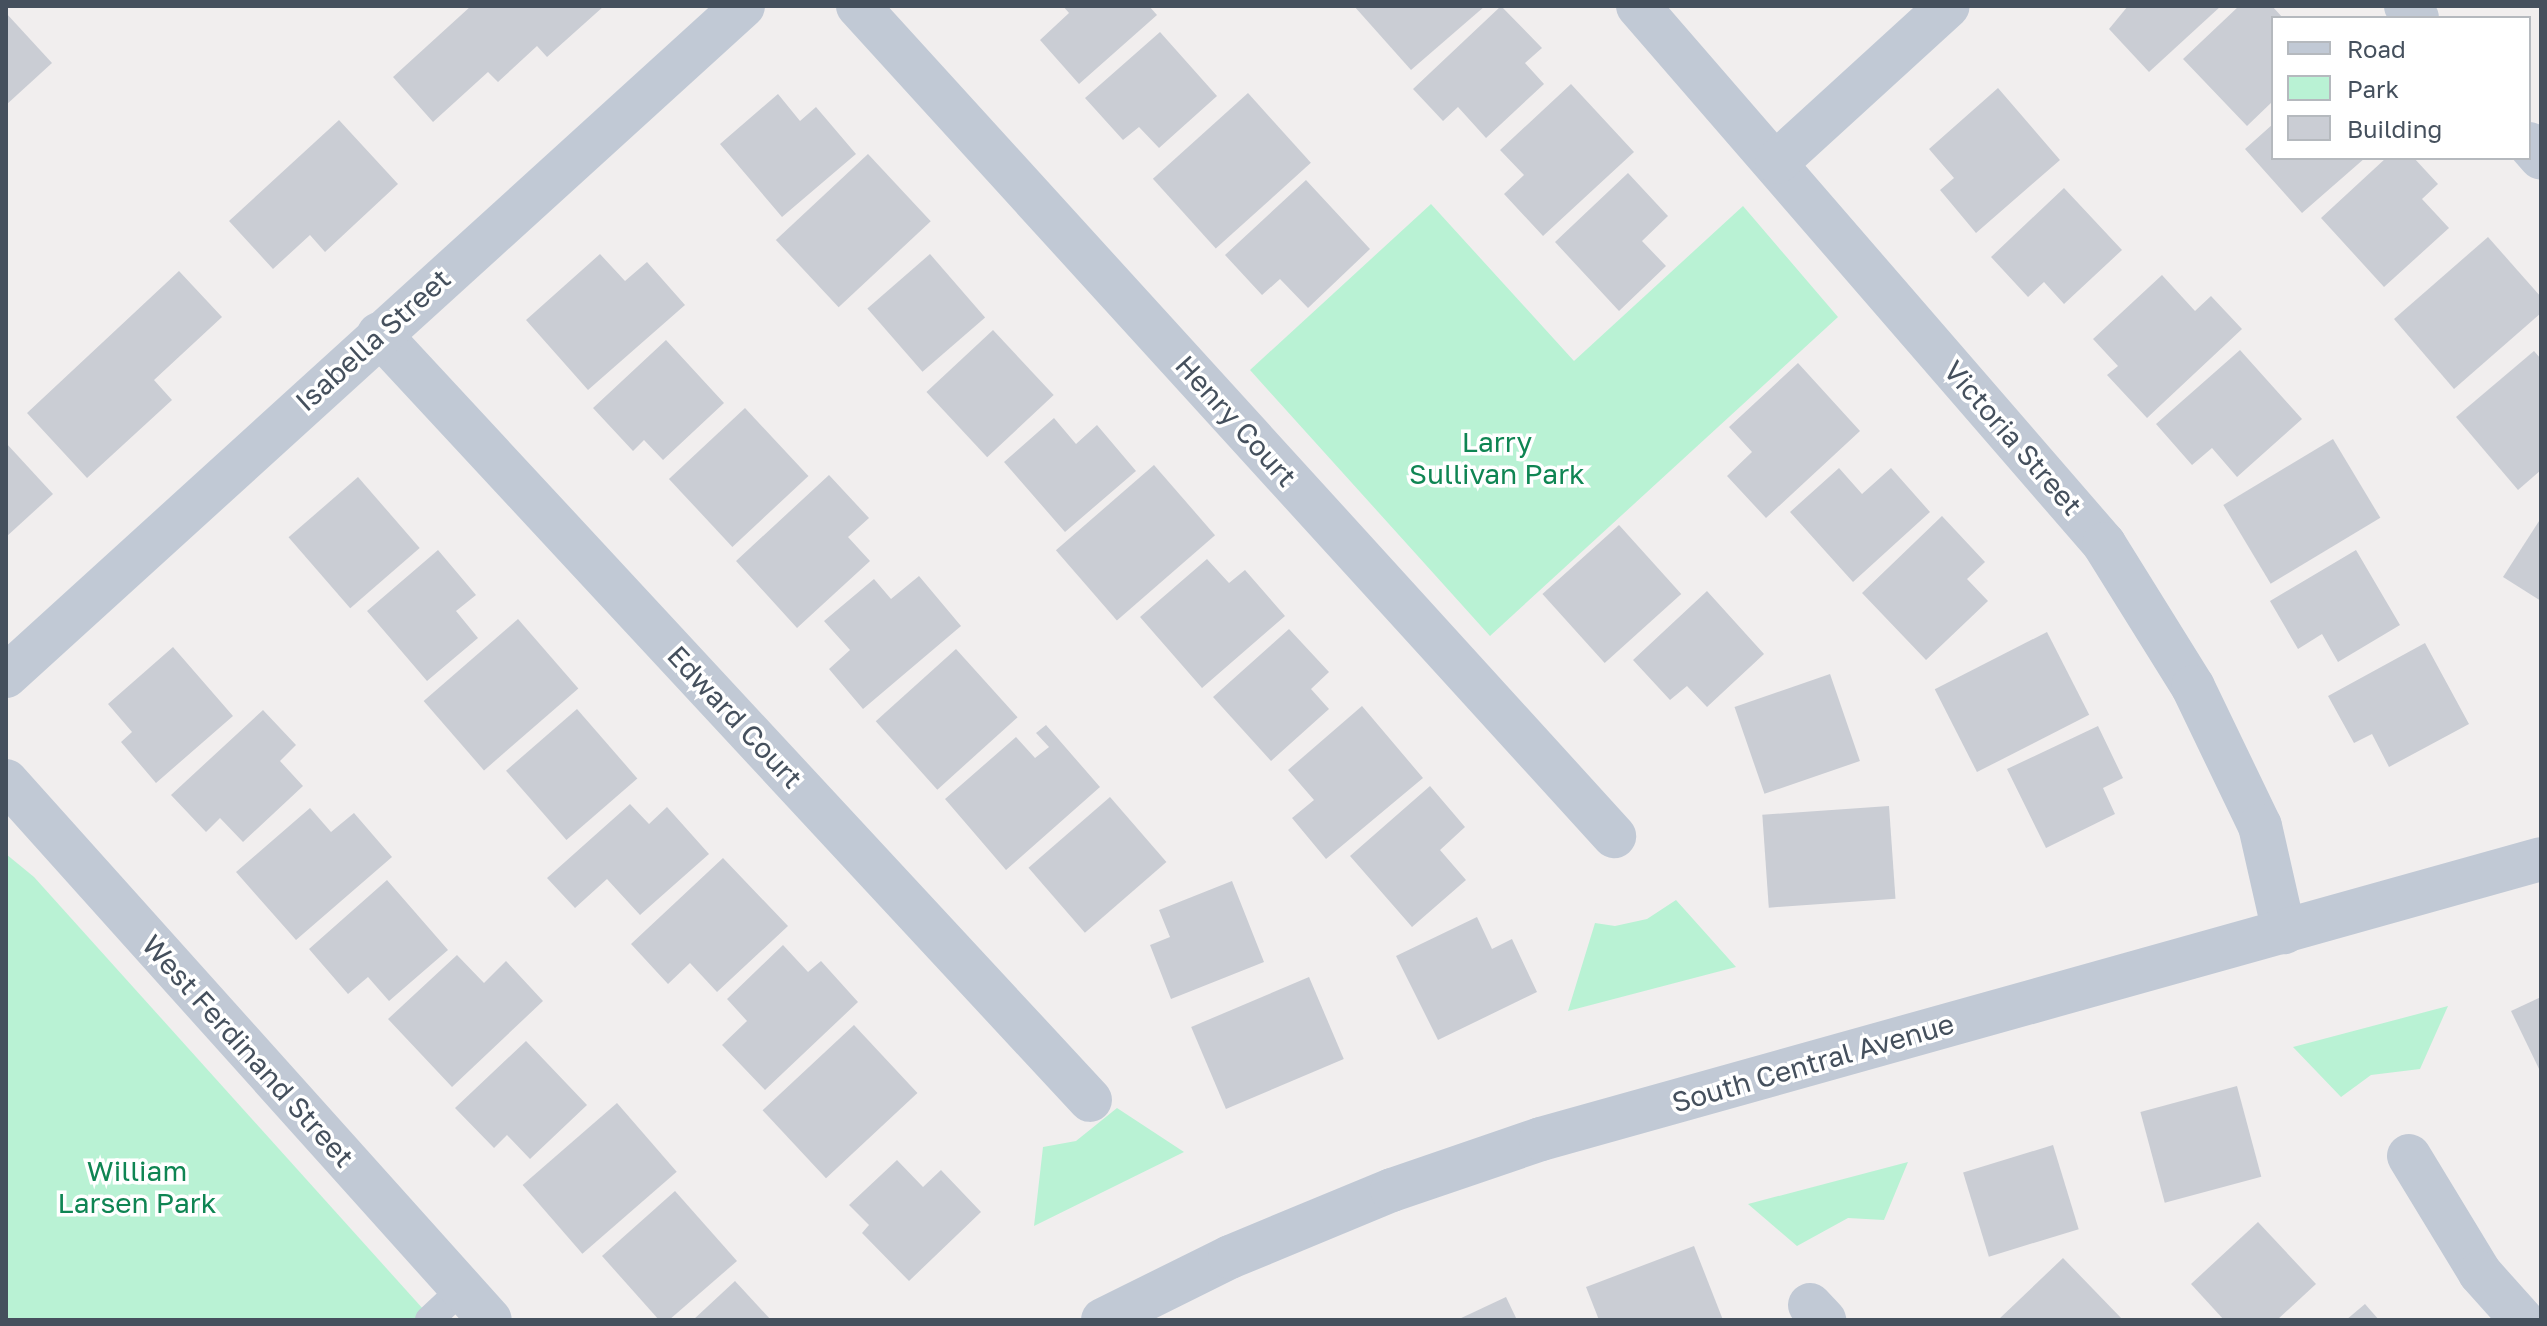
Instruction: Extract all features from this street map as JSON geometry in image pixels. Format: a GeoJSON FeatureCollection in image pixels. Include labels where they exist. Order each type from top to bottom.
{"type":"FeatureCollection","features":[{"type":"Feature","properties":{"kind":"street","name":"Isabella Street"},"geometry":{"type":"LineString","coordinates":[[6,676],[743,6]]}},
{"type":"Feature","properties":{"kind":"street","name":"Henry Court"},"geometry":{"type":"LineString","coordinates":[[858,6],[1614,836]]}},
{"type":"Feature","properties":{"kind":"street","name":"Victoria Street"},"geometry":{"type":"LineString","coordinates":[[1638,6],[1777,162],[2104,544],[2154,618],[2260,826],[2284,932]]}},
{"type":"Feature","properties":{"kind":"street"},"geometry":{"type":"LineString","coordinates":[[1777,162],[1948,6]]}},
{"type":"Feature","properties":{"kind":"street","name":"Edward Court"},"geometry":{"type":"LineString","coordinates":[[379,334],[1090,1100]]}},
{"type":"Feature","properties":{"kind":"street","name":"West Ferdinand Street"},"geometry":{"type":"LineString","coordinates":[[6,781],[476,1304]]}},
{"type":"Feature","properties":{"kind":"street","name":"South Central Avenue"},"geometry":{"type":"LineString","coordinates":[[1103,1320],[1260,1245],[1392,1190],[1541,1139],[2541,859]]}},
{"type":"Feature","properties":{"kind":"street"},"geometry":{"type":"LineString","coordinates":[[2409,1156],[2480,1273],[2522,1320]]}},
{"type":"Feature","properties":{"kind":"lane"},"geometry":{"type":"LineString","coordinates":[[429,1320],[476,1304]]}},
{"type":"Feature","properties":{"kind":"green space","name":"Larry Sullivan Park"},"geometry":{"type":"Polygon","coordinates":[[[1431,204],[1574,361],[1743,206],[1838,317],[1490,636],[1250,370],[1431,204]]]}},
{"type":"Feature","properties":{"kind":"green space","name":"William Larsen Park"},"geometry":{"type":"Polygon","coordinates":[[[6,854],[34,877],[433,1320],[6,1320],[6,854]]]}},
{"type":"Feature","properties":{"kind":"green space"},"geometry":{"type":"Polygon","coordinates":[[[1676,900],[1736,967],[1568,1011],[1595,923],[1615,926],[1647,919],[1676,900]]]}},
{"type":"Feature","properties":{"kind":"green space"},"geometry":{"type":"Polygon","coordinates":[[[2448,1006],[2420,1069],[2371,1075],[2341,1097],[2293,1047],[2448,1006]]]}},
{"type":"Feature","properties":{"kind":"green space"},"geometry":{"type":"Polygon","coordinates":[[[1117,1108],[1184,1152],[1034,1226],[1043,1147],[1076,1141],[1117,1108]]]}},
{"type":"Feature","properties":{"kind":"green space"},"geometry":{"type":"Polygon","coordinates":[[[1908,1162],[1884,1220],[1848,1218],[1797,1246],[1748,1204],[1908,1162]]]}},
{"type":"Feature","properties":{"kind":"building"},"geometry":{"type":"Polygon","coordinates":[[[471,6],[604,6],[547,57],[537,46],[498,82],[488,72],[433,122],[393,77],[471,6]]]}},
{"type":"Feature","properties":{"kind":"building"},"geometry":{"type":"Polygon","coordinates":[[[1063,6],[1149,6],[1157,15],[1079,84],[1040,40],[1069,13],[1063,6]]]}},
{"type":"Feature","properties":{"kind":"building"},"geometry":{"type":"Polygon","coordinates":[[[1354,6],[1485,6],[1411,70],[1354,6]]]}},
{"type":"Feature","properties":{"kind":"building"},"geometry":{"type":"Polygon","coordinates":[[[1501,6],[1542,48],[1525,63],[1544,84],[1486,138],[1458,107],[1443,121],[1413,89],[1501,6]]]}},
{"type":"Feature","properties":{"kind":"building"},"geometry":{"type":"Polygon","coordinates":[[[2128,6],[2221,6],[2149,72],[2109,29],[2128,6]]]}},
{"type":"Feature","properties":{"kind":"building"},"geometry":{"type":"Polygon","coordinates":[[[2239,6],[2272,6],[2281,16],[2271,16],[2271,103],[2247,126],[2183,59],[2239,6]]]}},
{"type":"Feature","properties":{"kind":"building"},"geometry":{"type":"Polygon","coordinates":[[[6,13],[52,63],[6,105],[6,13]]]}},
{"type":"Feature","properties":{"kind":"building"},"geometry":{"type":"Polygon","coordinates":[[[1160,32],[1217,96],[1159,148],[1139,127],[1123,140],[1085,98],[1160,32]]]}},
{"type":"Feature","properties":{"kind":"building"},"geometry":{"type":"Polygon","coordinates":[[[1571,84],[1634,152],[1543,236],[1504,194],[1524,175],[1500,150],[1571,84]]]}},
{"type":"Feature","properties":{"kind":"building"},"geometry":{"type":"Polygon","coordinates":[[[1998,88],[2060,160],[1976,233],[1940,190],[1954,178],[1929,149],[1998,88]]]}},
{"type":"Feature","properties":{"kind":"building"},"geometry":{"type":"Polygon","coordinates":[[[1248,93],[1311,163],[1216,249],[1153,179],[1248,93]]]}},
{"type":"Feature","properties":{"kind":"building"},"geometry":{"type":"Polygon","coordinates":[[[778,94],[800,121],[816,107],[856,154],[782,217],[720,144],[778,94]]]}},
{"type":"Feature","properties":{"kind":"building"},"geometry":{"type":"Polygon","coordinates":[[[339,120],[398,184],[325,252],[310,235],[273,269],[229,221],[339,120]]]}},
{"type":"Feature","properties":{"kind":"building"},"geometry":{"type":"Polygon","coordinates":[[[2271,126],[2271,160],[2363,160],[2302,213],[2245,149],[2271,126]]]}},
{"type":"Feature","properties":{"kind":"building"},"geometry":{"type":"Polygon","coordinates":[[[868,154],[931,221],[839,307],[776,240],[868,154]]]}},
{"type":"Feature","properties":{"kind":"building"},"geometry":{"type":"Polygon","coordinates":[[[2384,160],[2416,160],[2438,184],[2422,199],[2449,228],[2384,287],[2321,218],[2384,160]]]}},
{"type":"Feature","properties":{"kind":"building"},"geometry":{"type":"Polygon","coordinates":[[[1628,173],[1668,216],[1642,241],[1666,266],[1619,311],[1555,242],[1628,173]]]}},
{"type":"Feature","properties":{"kind":"building"},"geometry":{"type":"Polygon","coordinates":[[[1306,180],[1370,249],[1308,308],[1280,279],[1262,295],[1225,255],[1306,180]]]}},
{"type":"Feature","properties":{"kind":"building"},"geometry":{"type":"Polygon","coordinates":[[[2064,188],[2122,250],[2064,304],[2044,282],[2028,297],[1991,257],[2064,188]]]}},
{"type":"Feature","properties":{"kind":"building"},"geometry":{"type":"Polygon","coordinates":[[[2488,237],[2541,297],[2541,313],[2454,389],[2394,319],[2488,237]]]}},
{"type":"Feature","properties":{"kind":"building"},"geometry":{"type":"Polygon","coordinates":[[[600,254],[625,281],[647,262],[685,305],[588,390],[526,320],[600,254]]]}},
{"type":"Feature","properties":{"kind":"building"},"geometry":{"type":"Polygon","coordinates":[[[930,254],[985,317],[922,372],[867,308],[930,254]]]}},
{"type":"Feature","properties":{"kind":"building"},"geometry":{"type":"Polygon","coordinates":[[[179,271],[222,317],[154,380],[172,400],[87,478],[27,413],[179,271]]]}},
{"type":"Feature","properties":{"kind":"building"},"geometry":{"type":"Polygon","coordinates":[[[2162,275],[2195,311],[2211,296],[2242,329],[2147,418],[2107,375],[2118,366],[2093,339],[2162,275]]]}},
{"type":"Feature","properties":{"kind":"building"},"geometry":{"type":"Polygon","coordinates":[[[993,330],[1054,395],[987,457],[926,392],[993,330]]]}},
{"type":"Feature","properties":{"kind":"building"},"geometry":{"type":"Polygon","coordinates":[[[666,340],[724,403],[663,460],[644,440],[633,451],[593,408],[666,340]]]}},
{"type":"Feature","properties":{"kind":"building"},"geometry":{"type":"Polygon","coordinates":[[[2240,350],[2302,419],[2237,477],[2212,448],[2192,465],[2156,424],[2240,350]]]}},
{"type":"Feature","properties":{"kind":"building"},"geometry":{"type":"Polygon","coordinates":[[[2534,351],[2541,359],[2541,470],[2518,490],[2456,417],[2534,351]]]}},
{"type":"Feature","properties":{"kind":"building"},"geometry":{"type":"Polygon","coordinates":[[[1798,363],[1860,431],[1766,518],[1727,476],[1752,452],[1729,427],[1798,363]]]}},
{"type":"Feature","properties":{"kind":"building"},"geometry":{"type":"Polygon","coordinates":[[[745,408],[808,476],[732,547],[669,479],[745,408]]]}},
{"type":"Feature","properties":{"kind":"building"},"geometry":{"type":"Polygon","coordinates":[[[1054,418],[1076,444],[1097,425],[1136,471],[1065,532],[1004,462],[1054,418]]]}},
{"type":"Feature","properties":{"kind":"building"},"geometry":{"type":"Polygon","coordinates":[[[2333,439],[2380,518],[2271,584],[2223,505],[2333,439]]]}},
{"type":"Feature","properties":{"kind":"building"},"geometry":{"type":"Polygon","coordinates":[[[6,443],[53,494],[6,537],[6,443]]]}},
{"type":"Feature","properties":{"kind":"building"},"geometry":{"type":"Polygon","coordinates":[[[1154,465],[1215,535],[1117,620],[1056,550],[1154,465]]]}},
{"type":"Feature","properties":{"kind":"building"},"geometry":{"type":"Polygon","coordinates":[[[1839,468],[1862,494],[1891,468],[1930,512],[1853,582],[1790,512],[1839,468]]]}},
{"type":"Feature","properties":{"kind":"building"},"geometry":{"type":"Polygon","coordinates":[[[829,475],[869,518],[848,537],[870,561],[797,628],[736,561],[829,475]]]}},
{"type":"Feature","properties":{"kind":"building"},"geometry":{"type":"Polygon","coordinates":[[[358,477],[420,548],[350,608],[289,537],[358,477]]]}},
{"type":"Feature","properties":{"kind":"building"},"geometry":{"type":"Polygon","coordinates":[[[1942,516],[1985,562],[1967,579],[1988,601],[1926,660],[1862,593],[1942,516]]]}},
{"type":"Feature","properties":{"kind":"building"},"geometry":{"type":"Polygon","coordinates":[[[2541,518],[2541,601],[2503,577],[2541,518]]]}},
{"type":"Feature","properties":{"kind":"building"},"geometry":{"type":"Polygon","coordinates":[[[1619,525],[1681,594],[1605,663],[1542,594],[1619,525]]]}},
{"type":"Feature","properties":{"kind":"building"},"geometry":{"type":"Polygon","coordinates":[[[438,550],[476,595],[456,611],[478,638],[427,681],[367,611],[438,550]]]}},
{"type":"Feature","properties":{"kind":"building"},"geometry":{"type":"Polygon","coordinates":[[[2356,550],[2400,625],[2338,662],[2322,634],[2298,649],[2270,601],[2356,550]]]}},
{"type":"Feature","properties":{"kind":"building"},"geometry":{"type":"Polygon","coordinates":[[[1207,559],[1229,583],[1245,570],[1285,616],[1202,688],[1140,617],[1207,559]]]}},
{"type":"Feature","properties":{"kind":"building"},"geometry":{"type":"Polygon","coordinates":[[[919,576],[961,626],[863,709],[829,669],[850,650],[824,621],[874,579],[891,599],[919,576]]]}},
{"type":"Feature","properties":{"kind":"building"},"geometry":{"type":"Polygon","coordinates":[[[1707,591],[1764,654],[1707,707],[1687,686],[1670,700],[1633,660],[1707,591]]]}},
{"type":"Feature","properties":{"kind":"building"},"geometry":{"type":"Polygon","coordinates":[[[518,619],[578,688],[484,770],[424,701],[518,619]]]}},
{"type":"Feature","properties":{"kind":"building"},"geometry":{"type":"Polygon","coordinates":[[[1289,629],[1329,672],[1311,689],[1329,709],[1271,761],[1213,697],[1289,629]]]}},
{"type":"Feature","properties":{"kind":"building"},"geometry":{"type":"Polygon","coordinates":[[[2047,632],[2089,715],[1977,772],[1935,689],[2047,632]]]}},
{"type":"Feature","properties":{"kind":"building"},"geometry":{"type":"Polygon","coordinates":[[[2425,643],[2469,724],[2389,767],[2372,734],[2354,743],[2328,696],[2425,643]]]}},
{"type":"Feature","properties":{"kind":"building"},"geometry":{"type":"Polygon","coordinates":[[[173,647],[233,716],[156,783],[121,742],[132,732],[108,704],[173,647]]]}},
{"type":"Feature","properties":{"kind":"building"},"geometry":{"type":"Polygon","coordinates":[[[956,649],[1018,717],[937,790],[876,721],[956,649]]]}},
{"type":"Feature","properties":{"kind":"building"},"geometry":{"type":"Polygon","coordinates":[[[1830,674],[1860,761],[1764,794],[1735,707],[1830,674]]]}},
{"type":"Feature","properties":{"kind":"building"},"geometry":{"type":"Polygon","coordinates":[[[1362,706],[1423,778],[1326,859],[1292,818],[1314,800],[1288,770],[1362,706]]]}},
{"type":"Feature","properties":{"kind":"building"},"geometry":{"type":"Polygon","coordinates":[[[577,709],[637,778],[566,840],[506,771],[577,709]]]}},
{"type":"Feature","properties":{"kind":"building"},"geometry":{"type":"Polygon","coordinates":[[[263,710],[296,745],[280,761],[303,786],[243,842],[220,818],[206,832],[171,795],[263,710]]]}},
{"type":"Feature","properties":{"kind":"building"},"geometry":{"type":"Polygon","coordinates":[[[1046,725],[1100,787],[1006,870],[945,799],[1016,737],[1035,758],[1049,747],[1036,733],[1046,725]]]}},
{"type":"Feature","properties":{"kind":"building"},"geometry":{"type":"Polygon","coordinates":[[[2098,726],[2123,778],[2103,788],[2115,814],[2046,848],[2007,769],[2098,726]]]}},
{"type":"Feature","properties":{"kind":"building"},"geometry":{"type":"Polygon","coordinates":[[[1430,786],[1465,827],[1440,850],[1466,880],[1412,927],[1350,856],[1430,786]]]}},
{"type":"Feature","properties":{"kind":"building"},"geometry":{"type":"Polygon","coordinates":[[[1110,797],[1166,862],[1085,933],[1028,868],[1110,797]]]}},
{"type":"Feature","properties":{"kind":"building"},"geometry":{"type":"Polygon","coordinates":[[[630,804],[649,824],[667,807],[709,854],[640,915],[607,879],[575,908],[547,878],[630,804]]]}},
{"type":"Feature","properties":{"kind":"building"},"geometry":{"type":"Polygon","coordinates":[[[1889,806],[1895,899],[1769,908],[1762,815],[1889,806]]]}},
{"type":"Feature","properties":{"kind":"building"},"geometry":{"type":"Polygon","coordinates":[[[310,808],[331,832],[354,813],[392,857],[296,940],[236,872],[310,808]]]}},
{"type":"Feature","properties":{"kind":"building"},"geometry":{"type":"Polygon","coordinates":[[[723,858],[788,926],[717,992],[690,963],[668,984],[631,944],[723,858]]]}},
{"type":"Feature","properties":{"kind":"building"},"geometry":{"type":"Polygon","coordinates":[[[387,880],[448,950],[389,1001],[368,977],[348,994],[309,949],[387,880]]]}},
{"type":"Feature","properties":{"kind":"building"},"geometry":{"type":"Polygon","coordinates":[[[1232,881],[1264,962],[1171,999],[1150,945],[1170,937],[1159,910],[1232,881]]]}},
{"type":"Feature","properties":{"kind":"building"},"geometry":{"type":"Polygon","coordinates":[[[1477,917],[1492,949],[1512,939],[1537,992],[1438,1040],[1396,956],[1477,917]]]}},
{"type":"Feature","properties":{"kind":"building"},"geometry":{"type":"Polygon","coordinates":[[[783,945],[808,972],[821,961],[858,1002],[765,1090],[722,1045],[747,1021],[727,999],[783,945]]]}},
{"type":"Feature","properties":{"kind":"building"},"geometry":{"type":"Polygon","coordinates":[[[457,955],[484,983],[506,961],[543,1001],[452,1087],[388,1019],[457,955]]]}},
{"type":"Feature","properties":{"kind":"building"},"geometry":{"type":"Polygon","coordinates":[[[1309,977],[1344,1059],[1226,1109],[1191,1027],[1309,977]]]}},
{"type":"Feature","properties":{"kind":"building"},"geometry":{"type":"Polygon","coordinates":[[[2541,997],[2541,1073],[2511,1011],[2541,997]]]}},
{"type":"Feature","properties":{"kind":"building"},"geometry":{"type":"Polygon","coordinates":[[[854,1025],[917,1093],[826,1178],[763,1110],[854,1025]]]}},
{"type":"Feature","properties":{"kind":"building"},"geometry":{"type":"Polygon","coordinates":[[[526,1041],[587,1105],[530,1159],[507,1135],[494,1148],[455,1108],[526,1041]]]}},
{"type":"Feature","properties":{"kind":"building"},"geometry":{"type":"Polygon","coordinates":[[[2237,1086],[2261,1177],[2165,1203],[2140,1112],[2237,1086]]]}},
{"type":"Feature","properties":{"kind":"building"},"geometry":{"type":"Polygon","coordinates":[[[617,1103],[677,1172],[582,1254],[523,1185],[617,1103]]]}},
{"type":"Feature","properties":{"kind":"building"},"geometry":{"type":"Polygon","coordinates":[[[2053,1145],[2079,1229],[1989,1257],[1963,1172],[2053,1145]]]}},
{"type":"Feature","properties":{"kind":"building"},"geometry":{"type":"Polygon","coordinates":[[[897,1160],[923,1187],[941,1170],[981,1212],[909,1281],[862,1233],[869,1225],[849,1205],[897,1160]]]}},
{"type":"Feature","properties":{"kind":"building"},"geometry":{"type":"Polygon","coordinates":[[[675,1191],[737,1261],[669,1320],[659,1320],[602,1256],[675,1191]]]}},
{"type":"Feature","properties":{"kind":"building"},"geometry":{"type":"Polygon","coordinates":[[[2258,1222],[2316,1284],[2277,1320],[2224,1320],[2191,1284],[2258,1222]]]}},
{"type":"Feature","properties":{"kind":"building"},"geometry":{"type":"Polygon","coordinates":[[[1694,1246],[1723,1320],[1599,1320],[1586,1287],[1694,1246]]]}},
{"type":"Feature","properties":{"kind":"building"},"geometry":{"type":"Polygon","coordinates":[[[2063,1258],[2123,1320],[1998,1320],[2063,1258]]]}},
{"type":"Feature","properties":{"kind":"building"},"geometry":{"type":"Polygon","coordinates":[[[735,1281],[771,1320],[693,1320],[735,1281]]]}},
{"type":"Feature","properties":{"kind":"building"},"geometry":{"type":"Polygon","coordinates":[[[1506,1297],[1517,1320],[1457,1320],[1506,1297]]]}},
{"type":"Feature","properties":{"kind":"building"},"geometry":{"type":"Polygon","coordinates":[[[2365,1304],[2379,1320],[2346,1320],[2365,1304]]]}}]}
